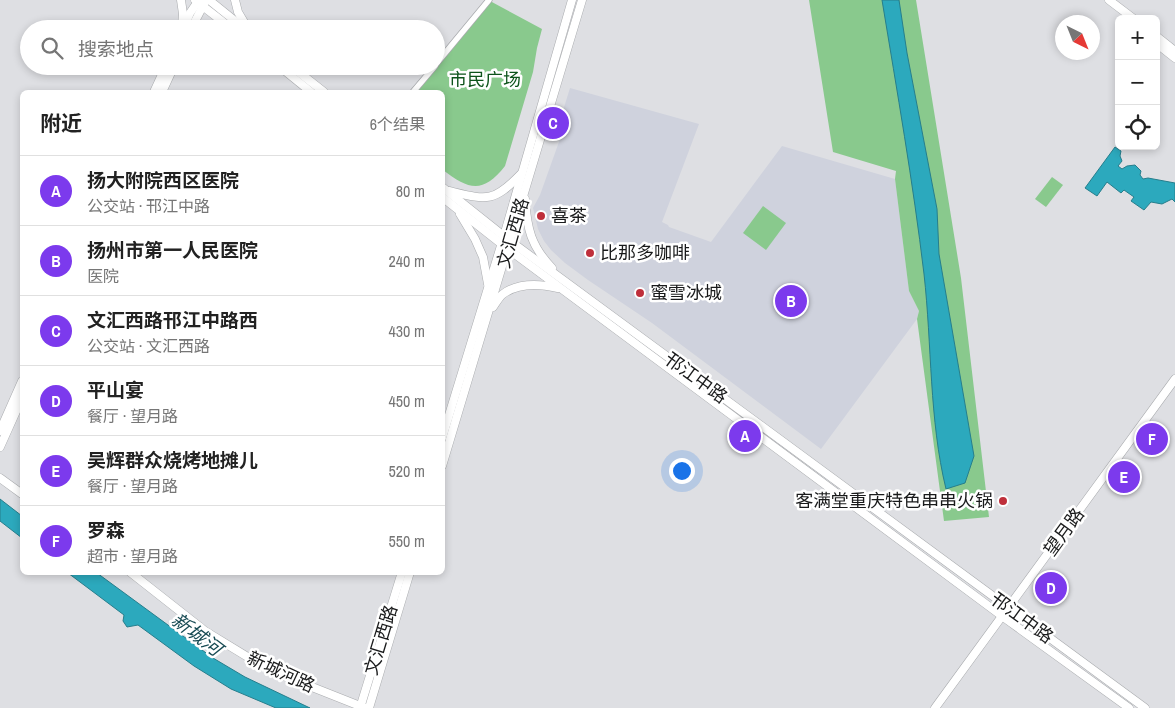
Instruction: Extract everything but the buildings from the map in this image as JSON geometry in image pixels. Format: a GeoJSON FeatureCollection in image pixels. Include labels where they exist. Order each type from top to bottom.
{"type":"FeatureCollection","features":[{"type":"Feature","properties":{"kind":"main road"},"geometry":{"type":"LineString","coordinates":[[181,0],[183,20]]}},
{"type":"Feature","properties":{"kind":"main road"},"geometry":{"type":"LineString","coordinates":[[236,0],[238,12],[243,20]]}},
{"type":"Feature","properties":{"kind":"main road","name":"文汇西路"},"geometry":{"type":"LineString","coordinates":[[445,456],[490,310],[522,173],[572,0]]}},
{"type":"Feature","properties":{"kind":"main road","name":"文汇西路"},"geometry":{"type":"LineString","coordinates":[[445,428],[489,287],[524,193],[582,0]]}},
{"type":"Feature","properties":{"kind":"main road"},"geometry":{"type":"LineString","coordinates":[[1101,0],[1120,15]]}},
{"type":"Feature","properties":{"kind":"main road"},"geometry":{"type":"LineString","coordinates":[[1109,0],[1129,15]]}},
{"type":"Feature","properties":{"kind":"main road"},"geometry":{"type":"LineString","coordinates":[[188,20],[202,1]]}},
{"type":"Feature","properties":{"kind":"main road"},"geometry":{"type":"LineString","coordinates":[[195,20],[202,1]]}},
{"type":"Feature","properties":{"kind":"main road"},"geometry":{"type":"LineString","coordinates":[[202,1],[222,20]]}},
{"type":"Feature","properties":{"kind":"main road"},"geometry":{"type":"LineString","coordinates":[[202,1],[231,20]]}},
{"type":"Feature","properties":{"kind":"main road"},"geometry":{"type":"LineString","coordinates":[[1160,39],[1175,51]]}},
{"type":"Feature","properties":{"kind":"main road"},"geometry":{"type":"LineString","coordinates":[[1160,46],[1175,58]]}},
{"type":"Feature","properties":{"kind":"main road"},"geometry":{"type":"LineString","coordinates":[[155,90],[162,75]]}},
{"type":"Feature","properties":{"kind":"main road"},"geometry":{"type":"LineString","coordinates":[[163,90],[170,75]]}},
{"type":"Feature","properties":{"kind":"main road"},"geometry":{"type":"LineString","coordinates":[[290,75],[309,90]]}},
{"type":"Feature","properties":{"kind":"main road"},"geometry":{"type":"LineString","coordinates":[[302,75],[321,90]]}},
{"type":"Feature","properties":{"kind":"main road"},"geometry":{"type":"LineString","coordinates":[[445,192],[473,197],[492,197],[506,190],[522,173]]}},
{"type":"Feature","properties":{"kind":"main road","name":"邗江中路"},"geometry":{"type":"LineString","coordinates":[[445,193],[456,208],[1145,708]]}},
{"type":"Feature","properties":{"kind":"main road","name":"邗江中路"},"geometry":{"type":"LineString","coordinates":[[445,193],[506,243]]}},
{"type":"Feature","properties":{"kind":"main road"},"geometry":{"type":"LineString","coordinates":[[524,193],[526,219],[531,239],[562,284]]}},
{"type":"Feature","properties":{"kind":"main road"},"geometry":{"type":"LineString","coordinates":[[456,208],[475,239],[483,257],[489,287]]}},
{"type":"Feature","properties":{"kind":"main road"},"geometry":{"type":"LineString","coordinates":[[490,310],[504,294],[520,286],[562,284]]}},
{"type":"Feature","properties":{"kind":"main road","name":"邗江中路"},"geometry":{"type":"LineString","coordinates":[[562,284],[1004,618],[1129,708]]}},
{"type":"Feature","properties":{"kind":"main road","name":"望月路"},"geometry":{"type":"LineString","coordinates":[[1010,610],[1175,380]]}},
{"type":"Feature","properties":{"kind":"main road"},"geometry":{"type":"LineString","coordinates":[[0,430],[20,386]]}},
{"type":"Feature","properties":{"kind":"main road","name":"望月路"},"geometry":{"type":"LineString","coordinates":[[935,708],[1175,388]]}},
{"type":"Feature","properties":{"kind":"main road"},"geometry":{"type":"LineString","coordinates":[[0,447],[20,402]]}},
{"type":"Feature","properties":{"kind":"main road"},"geometry":{"type":"LineString","coordinates":[[0,478],[20,493]]}},
{"type":"Feature","properties":{"kind":"main road","name":"新城河路"},"geometry":{"type":"LineString","coordinates":[[134,575],[205,631],[269,670],[364,708]]}},
{"type":"Feature","properties":{"kind":"main road","name":"文汇西路"},"geometry":{"type":"LineString","coordinates":[[364,708],[401,575]]}},
{"type":"Feature","properties":{"kind":"main road","name":"文汇西路"},"geometry":{"type":"LineString","coordinates":[[364,708],[409,575]]}},
{"type":"Feature","properties":{"kind":"main road","name":"望月路"},"geometry":{"type":"LineString","coordinates":[[942,708],[1004,618]]}},
{"type":"Feature","properties":{"kind":"street"},"geometry":{"type":"LineString","coordinates":[[445,53],[489,0]]}},
{"type":"Feature","properties":{"kind":"street"},"geometry":{"type":"LineString","coordinates":[[415,90],[427,75]]}},
{"type":"Feature","properties":{"kind":"shaded area"},"geometry":{"type":"Polygon","coordinates":[[[570,88],[699,124],[662,222],[669,227],[711,242],[782,146],[895,179],[909,291],[919,311],[917,319],[821,449],[652,323],[565,263],[544,241],[538,229],[533,208],[540,195],[560,139],[557,130],[570,88]]]}},
{"type":"Feature","properties":{"kind":"green space"},"geometry":{"type":"Polygon","coordinates":[[[809,0],[916,0],[961,278],[989,517],[944,521],[917,319],[919,311],[909,291],[895,179],[896,171],[833,152],[809,0]]]}},
{"type":"Feature","properties":{"kind":"green space","name":"市民广场"},"geometry":{"type":"Polygon","coordinates":[[[490,1],[542,29],[533,72],[505,166],[497,175],[483,185],[468,185],[445,172],[445,90],[419,90],[431,75],[445,75],[445,57],[490,1]]]}},
{"type":"Feature","properties":{"kind":"green space"},"geometry":{"type":"Polygon","coordinates":[[[1052,177],[1063,185],[1046,207],[1035,199],[1052,177]]]}},
{"type":"Feature","properties":{"kind":"green space"},"geometry":{"type":"Polygon","coordinates":[[[763,206],[786,223],[766,250],[743,233],[763,206]]]}},
{"type":"Feature","properties":{"kind":"water"},"geometry":{"type":"Polygon","coordinates":[[[882,0],[899,0],[907,53],[937,209],[939,254],[974,456],[965,483],[946,489],[934,409],[927,301],[920,240],[882,0]]]}},
{"type":"Feature","properties":{"kind":"water"},"geometry":{"type":"Polygon","coordinates":[[[1115,147],[1115,150],[1121,151],[1122,161],[1118,166],[1122,169],[1135,165],[1141,171],[1140,175],[1143,179],[1148,178],[1175,183],[1175,202],[1172,199],[1162,204],[1151,202],[1144,210],[1131,201],[1134,197],[1124,190],[1121,193],[1107,182],[1097,196],[1085,188],[1115,147]]]}},
{"type":"Feature","properties":{"kind":"water"},"geometry":{"type":"Polygon","coordinates":[[[0,499],[20,514],[20,536],[0,521],[0,499]]]}},
{"type":"Feature","properties":{"kind":"water"},"geometry":{"type":"Polygon","coordinates":[[[71,575],[100,575],[213,658],[245,677],[310,708],[276,708],[231,689],[194,666],[138,625],[127,627],[123,621],[124,615],[71,575]]]}},
{"type":"Feature","properties":{"kind":"place","name":"文汇西路邗江中路西"},"geometry":{"type":"Point","coordinates":[553,123]}},
{"type":"Feature","properties":{"kind":"place","name":"喜茶"},"geometry":{"type":"Point","coordinates":[541,216]}},
{"type":"Feature","properties":{"kind":"place","name":"比那多咖啡"},"geometry":{"type":"Point","coordinates":[590,253]}},
{"type":"Feature","properties":{"kind":"place","name":"蜜雪冰城"},"geometry":{"type":"Point","coordinates":[640,293]}},
{"type":"Feature","properties":{"kind":"place","name":"扬州市第一人民医院"},"geometry":{"type":"Point","coordinates":[791,301]}},
{"type":"Feature","properties":{"kind":"place","name":"扬大附院西区医院"},"geometry":{"type":"Point","coordinates":[745,436]}},
{"type":"Feature","properties":{"kind":"place","name":"罗森"},"geometry":{"type":"Point","coordinates":[1152,439]}},
{"type":"Feature","properties":{"kind":"place","name":"吴辉群众烧烤地摊儿"},"geometry":{"type":"Point","coordinates":[1124,477]}},
{"type":"Feature","properties":{"kind":"place","name":"客满堂重庆特色串串火锅"},"geometry":{"type":"Point","coordinates":[1003,501]}},
{"type":"Feature","properties":{"kind":"place","name":"平山宴"},"geometry":{"type":"Point","coordinates":[1051,588]}},
{"type":"Feature","properties":{"kind":"water label","name":"新城河"},"geometry":{"type":"Point","coordinates":[197,634]}}]}
